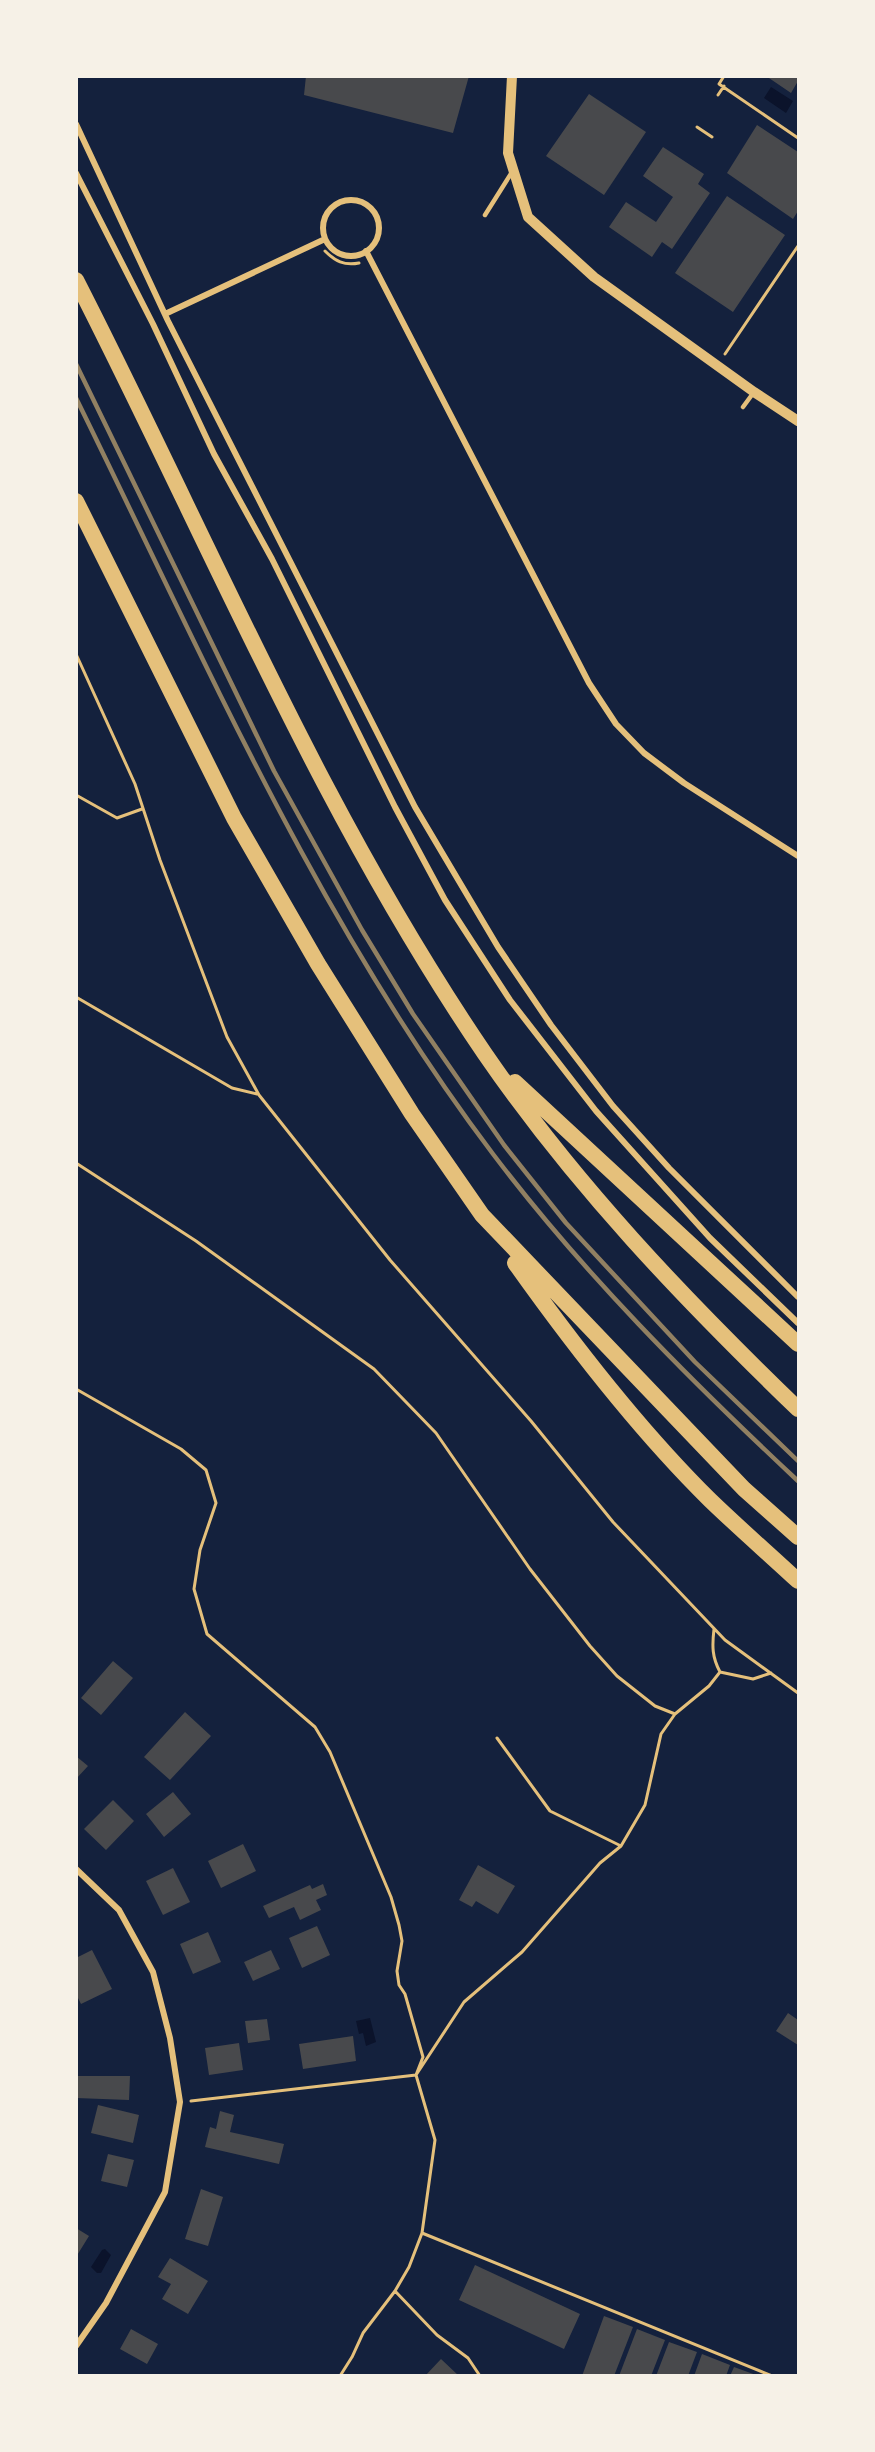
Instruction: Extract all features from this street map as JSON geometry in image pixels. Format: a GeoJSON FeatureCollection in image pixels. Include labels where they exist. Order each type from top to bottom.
{"type":"FeatureCollection","features":[{"type":"Feature","properties":{"kind":"highway"},"geometry":{"type":"LineString","coordinates":[[76,280],[308,754],[394,911],[487,1056],[535,1123],[595,1199],[722,1335],[798,1409]]}},
{"type":"Feature","properties":{"kind":"highway"},"geometry":{"type":"LineString","coordinates":[[76,501],[234,819],[318,964],[412,1114],[558,1323],[655,1441],[710,1500],[798,1581]]}},
{"type":"Feature","properties":{"kind":"highway"},"geometry":{"type":"LineString","coordinates":[[487,1056],[798,1344]]}},
{"type":"Feature","properties":{"kind":"highway"},"geometry":{"type":"LineString","coordinates":[[482,1215],[744,1489],[798,1538]]}},
{"type":"Feature","properties":{"kind":"street"},"geometry":{"type":"LineString","coordinates":[[512,76],[508,153],[528,218],[594,277],[754,392],[798,420]]}},
{"type":"Feature","properties":{"kind":"street"},"geometry":{"type":"LineString","coordinates":[[76,124],[165,314],[415,807],[498,947],[551,1025],[613,1106],[669,1168],[798,1297]]}},
{"type":"Feature","properties":{"kind":"street"},"geometry":{"type":"LineString","coordinates":[[76,173],[153,324],[214,454],[272,559],[389,796],[445,900],[510,1000],[596,1111],[710,1238],[798,1323]]}},
{"type":"Feature","properties":{"kind":"street"},"geometry":{"type":"LineString","coordinates":[[358,200],[373,210],[379,225],[376,240],[366,251],[355,255],[345,255],[330,247],[325,239],[323,221],[333,206],[340,201],[358,200]]}},
{"type":"Feature","properties":{"kind":"street"},"geometry":{"type":"LineString","coordinates":[[165,314],[325,239]]}},
{"type":"Feature","properties":{"kind":"street"},"geometry":{"type":"LineString","coordinates":[[366,251],[589,683],[616,724],[644,753],[684,783],[798,856]]}},
{"type":"Feature","properties":{"kind":"street"},"geometry":{"type":"LineString","coordinates":[[76,1869],[118,1910],[153,1972],[170,2038],[180,2102],[165,2192],[106,2303],[76,2346]]}},
{"type":"Feature","properties":{"kind":"lane"},"geometry":{"type":"LineString","coordinates":[[485,215],[514,170]]}},
{"type":"Feature","properties":{"kind":"lane"},"geometry":{"type":"LineString","coordinates":[[743,407],[754,392]]}},
{"type":"Feature","properties":{"kind":"path"},"geometry":{"type":"LineString","coordinates":[[724,76],[719,84],[798,138]]}},
{"type":"Feature","properties":{"kind":"path"},"geometry":{"type":"LineString","coordinates":[[718,95],[724,86]]}},
{"type":"Feature","properties":{"kind":"path"},"geometry":{"type":"LineString","coordinates":[[697,127],[712,137]]}},
{"type":"Feature","properties":{"kind":"path"},"geometry":{"type":"LineString","coordinates":[[717,365],[798,246]]}},
{"type":"Feature","properties":{"kind":"path"},"geometry":{"type":"LineString","coordinates":[[76,654],[135,784],[181,919],[226,1036],[259,1095],[384,1252],[531,1421],[613,1522],[726,1640],[798,1694]]}},
{"type":"Feature","properties":{"kind":"path"},"geometry":{"type":"LineString","coordinates":[[76,795],[117,818],[143,809]]}},
{"type":"Feature","properties":{"kind":"path"},"geometry":{"type":"LineString","coordinates":[[76,997],[232,1088],[259,1095]]}},
{"type":"Feature","properties":{"kind":"path"},"geometry":{"type":"LineString","coordinates":[[76,1163],[196,1240],[374,1369],[436,1433],[530,1569],[590,1646],[617,1676],[655,1706],[675,1714]]}},
{"type":"Feature","properties":{"kind":"path"},"geometry":{"type":"LineString","coordinates":[[76,1389],[181,1449],[206,1470],[216,1503],[200,1550],[194,1589],[207,1634],[315,1727],[330,1752],[391,1897],[399,1925],[402,1941],[397,1971],[399,1985],[405,1994],[423,2057],[416,2075],[435,2140],[422,2233],[409,2267],[395,2291],[363,2333],[340,2376]]}},
{"type":"Feature","properties":{"kind":"path"},"geometry":{"type":"LineString","coordinates":[[715,1629],[712,1645],[714,1661],[720,1672],[753,1679],[771,1673]]}},
{"type":"Feature","properties":{"kind":"path"},"geometry":{"type":"LineString","coordinates":[[416,2075],[464,2002],[522,1952],[600,1863],[621,1846],[645,1806],[661,1734],[675,1714],[709,1686],[720,1672]]}},
{"type":"Feature","properties":{"kind":"path"},"geometry":{"type":"LineString","coordinates":[[497,1738],[550,1810],[621,1846]]}},
{"type":"Feature","properties":{"kind":"path"},"geometry":{"type":"LineString","coordinates":[[180,2102],[416,2075]]}},
{"type":"Feature","properties":{"kind":"path"},"geometry":{"type":"LineString","coordinates":[[422,2233],[772,2376]]}},
{"type":"Feature","properties":{"kind":"path"},"geometry":{"type":"LineString","coordinates":[[395,2291],[437,2335],[468,2358],[480,2376]]}},
{"type":"Feature","properties":{"kind":"water"},"geometry":{"type":"Polygon","coordinates":[[[771,87],[793,101],[786,113],[764,98],[771,87]]]}},
{"type":"Feature","properties":{"kind":"water"},"geometry":{"type":"Polygon","coordinates":[[[370,2018],[376,2042],[366,2046],[363,2033],[359,2034],[356,2021],[370,2018]]]}},
{"type":"Feature","properties":{"kind":"water"},"geometry":{"type":"Polygon","coordinates":[[[105,2249],[111,2255],[101,2273],[97,2273],[91,2267],[105,2249]]]}},
{"type":"Feature","properties":{"kind":"building"},"geometry":{"type":"Polygon","coordinates":[[[306,76],[469,76],[453,133],[304,95],[306,76]]]}},
{"type":"Feature","properties":{"kind":"building"},"geometry":{"type":"Polygon","coordinates":[[[766,76],[798,76],[798,81],[791,93],[766,76]]]}},
{"type":"Feature","properties":{"kind":"building"},"geometry":{"type":"Polygon","coordinates":[[[589,94],[646,132],[604,195],[546,156],[589,94]]]}},
{"type":"Feature","properties":{"kind":"building"},"geometry":{"type":"Polygon","coordinates":[[[757,125],[798,152],[798,211],[793,219],[727,173],[757,125]]]}},
{"type":"Feature","properties":{"kind":"building"},"geometry":{"type":"Polygon","coordinates":[[[663,147],[704,174],[698,184],[710,193],[672,249],[662,242],[652,257],[609,227],[626,202],[656,222],[673,197],[643,176],[663,147]]]}},
{"type":"Feature","properties":{"kind":"building"},"geometry":{"type":"Polygon","coordinates":[[[727,196],[785,235],[733,312],[675,273],[727,196]]]}},
{"type":"Feature","properties":{"kind":"building"},"geometry":{"type":"Polygon","coordinates":[[[113,1661],[133,1678],[101,1715],[81,1698],[113,1661]]]}},
{"type":"Feature","properties":{"kind":"building"},"geometry":{"type":"Polygon","coordinates":[[[185,1712],[211,1736],[170,1780],[144,1757],[185,1712]]]}},
{"type":"Feature","properties":{"kind":"building"},"geometry":{"type":"Polygon","coordinates":[[[76,1756],[88,1766],[76,1779],[76,1756]]]}},
{"type":"Feature","properties":{"kind":"building"},"geometry":{"type":"Polygon","coordinates":[[[173,1792],[191,1814],[164,1837],[146,1814],[173,1792]]]}},
{"type":"Feature","properties":{"kind":"building"},"geometry":{"type":"Polygon","coordinates":[[[113,1800],[134,1821],[106,1850],[84,1829],[113,1800]]]}},
{"type":"Feature","properties":{"kind":"building"},"geometry":{"type":"Polygon","coordinates":[[[243,1844],[256,1871],[221,1888],[208,1861],[243,1844]]]}},
{"type":"Feature","properties":{"kind":"building"},"geometry":{"type":"Polygon","coordinates":[[[478,1865],[515,1886],[498,1914],[476,1901],[472,1907],[459,1900],[478,1865]]]}},
{"type":"Feature","properties":{"kind":"building"},"geometry":{"type":"Polygon","coordinates":[[[173,1868],[190,1902],[163,1915],[146,1881],[173,1868]]]}},
{"type":"Feature","properties":{"kind":"building"},"geometry":{"type":"Polygon","coordinates":[[[323,1884],[327,1895],[316,1900],[321,1910],[300,1920],[294,1907],[269,1918],[263,1906],[310,1885],[312,1889],[323,1884]]]}},
{"type":"Feature","properties":{"kind":"building"},"geometry":{"type":"Polygon","coordinates":[[[317,1926],[330,1955],[302,1968],[289,1938],[317,1926]]]}},
{"type":"Feature","properties":{"kind":"building"},"geometry":{"type":"Polygon","coordinates":[[[208,1932],[221,1962],[193,1974],[180,1944],[208,1932]]]}},
{"type":"Feature","properties":{"kind":"building"},"geometry":{"type":"Polygon","coordinates":[[[92,1950],[112,1989],[81,2004],[76,1994],[76,1958],[92,1950]]]}},
{"type":"Feature","properties":{"kind":"building"},"geometry":{"type":"Polygon","coordinates":[[[271,1950],[280,1969],[253,1981],[244,1962],[271,1950]]]}},
{"type":"Feature","properties":{"kind":"building"},"geometry":{"type":"Polygon","coordinates":[[[788,2013],[798,2020],[798,2045],[776,2031],[788,2013]]]}},
{"type":"Feature","properties":{"kind":"building"},"geometry":{"type":"Polygon","coordinates":[[[267,2019],[270,2040],[248,2043],[245,2021],[267,2019]]]}},
{"type":"Feature","properties":{"kind":"building"},"geometry":{"type":"Polygon","coordinates":[[[353,2036],[356,2061],[303,2069],[299,2044],[353,2036]]]}},
{"type":"Feature","properties":{"kind":"building"},"geometry":{"type":"Polygon","coordinates":[[[239,2043],[243,2070],[209,2075],[205,2048],[239,2043]]]}},
{"type":"Feature","properties":{"kind":"building"},"geometry":{"type":"Polygon","coordinates":[[[76,2076],[130,2076],[129,2100],[76,2098],[76,2076]]]}},
{"type":"Feature","properties":{"kind":"building"},"geometry":{"type":"Polygon","coordinates":[[[98,2105],[139,2115],[133,2143],[91,2133],[98,2105]]]}},
{"type":"Feature","properties":{"kind":"building"},"geometry":{"type":"Polygon","coordinates":[[[220,2111],[234,2115],[230,2132],[284,2144],[279,2164],[205,2147],[210,2127],[216,2129],[220,2111]]]}},
{"type":"Feature","properties":{"kind":"building"},"geometry":{"type":"Polygon","coordinates":[[[108,2154],[134,2160],[127,2187],[101,2181],[108,2154]]]}},
{"type":"Feature","properties":{"kind":"building"},"geometry":{"type":"Polygon","coordinates":[[[201,2189],[223,2197],[208,2246],[185,2239],[201,2189]]]}},
{"type":"Feature","properties":{"kind":"building"},"geometry":{"type":"Polygon","coordinates":[[[76,2228],[89,2236],[76,2257],[76,2228]]]}},
{"type":"Feature","properties":{"kind":"building"},"geometry":{"type":"Polygon","coordinates":[[[170,2258],[208,2281],[188,2314],[162,2299],[171,2284],[158,2277],[170,2258]]]}},
{"type":"Feature","properties":{"kind":"building"},"geometry":{"type":"Polygon","coordinates":[[[475,2265],[580,2314],[564,2349],[459,2300],[475,2265]]]}},
{"type":"Feature","properties":{"kind":"building"},"geometry":{"type":"Polygon","coordinates":[[[604,2316],[633,2327],[614,2376],[582,2376],[604,2316]]]}},
{"type":"Feature","properties":{"kind":"building"},"geometry":{"type":"Polygon","coordinates":[[[131,2329],[158,2344],[147,2364],[120,2349],[131,2329]]]}},
{"type":"Feature","properties":{"kind":"building"},"geometry":{"type":"Polygon","coordinates":[[[637,2329],[665,2340],[651,2376],[619,2376],[637,2329]]]}},
{"type":"Feature","properties":{"kind":"building"},"geometry":{"type":"Polygon","coordinates":[[[669,2342],[697,2352],[688,2376],[656,2376],[669,2342]]]}},
{"type":"Feature","properties":{"kind":"building"},"geometry":{"type":"Polygon","coordinates":[[[702,2354],[730,2365],[726,2376],[694,2376],[702,2354]]]}},
{"type":"Feature","properties":{"kind":"building"},"geometry":{"type":"Polygon","coordinates":[[[441,2359],[459,2376],[425,2376],[441,2359]]]}},
{"type":"Feature","properties":{"kind":"building"},"geometry":{"type":"Polygon","coordinates":[[[734,2367],[756,2375],[756,2376],[730,2376],[734,2367]]]}},
{"type":"Feature","properties":{"kind":"railway"},"geometry":{"type":"LineString","coordinates":[[76,364],[274,771],[362,930],[413,1014],[504,1145],[566,1223],[695,1362],[798,1461]]}},
{"type":"Feature","properties":{"kind":"railway"},"geometry":{"type":"LineString","coordinates":[[76,398],[266,786],[372,975],[430,1066],[527,1198],[600,1283],[677,1364],[798,1481]]}}]}
